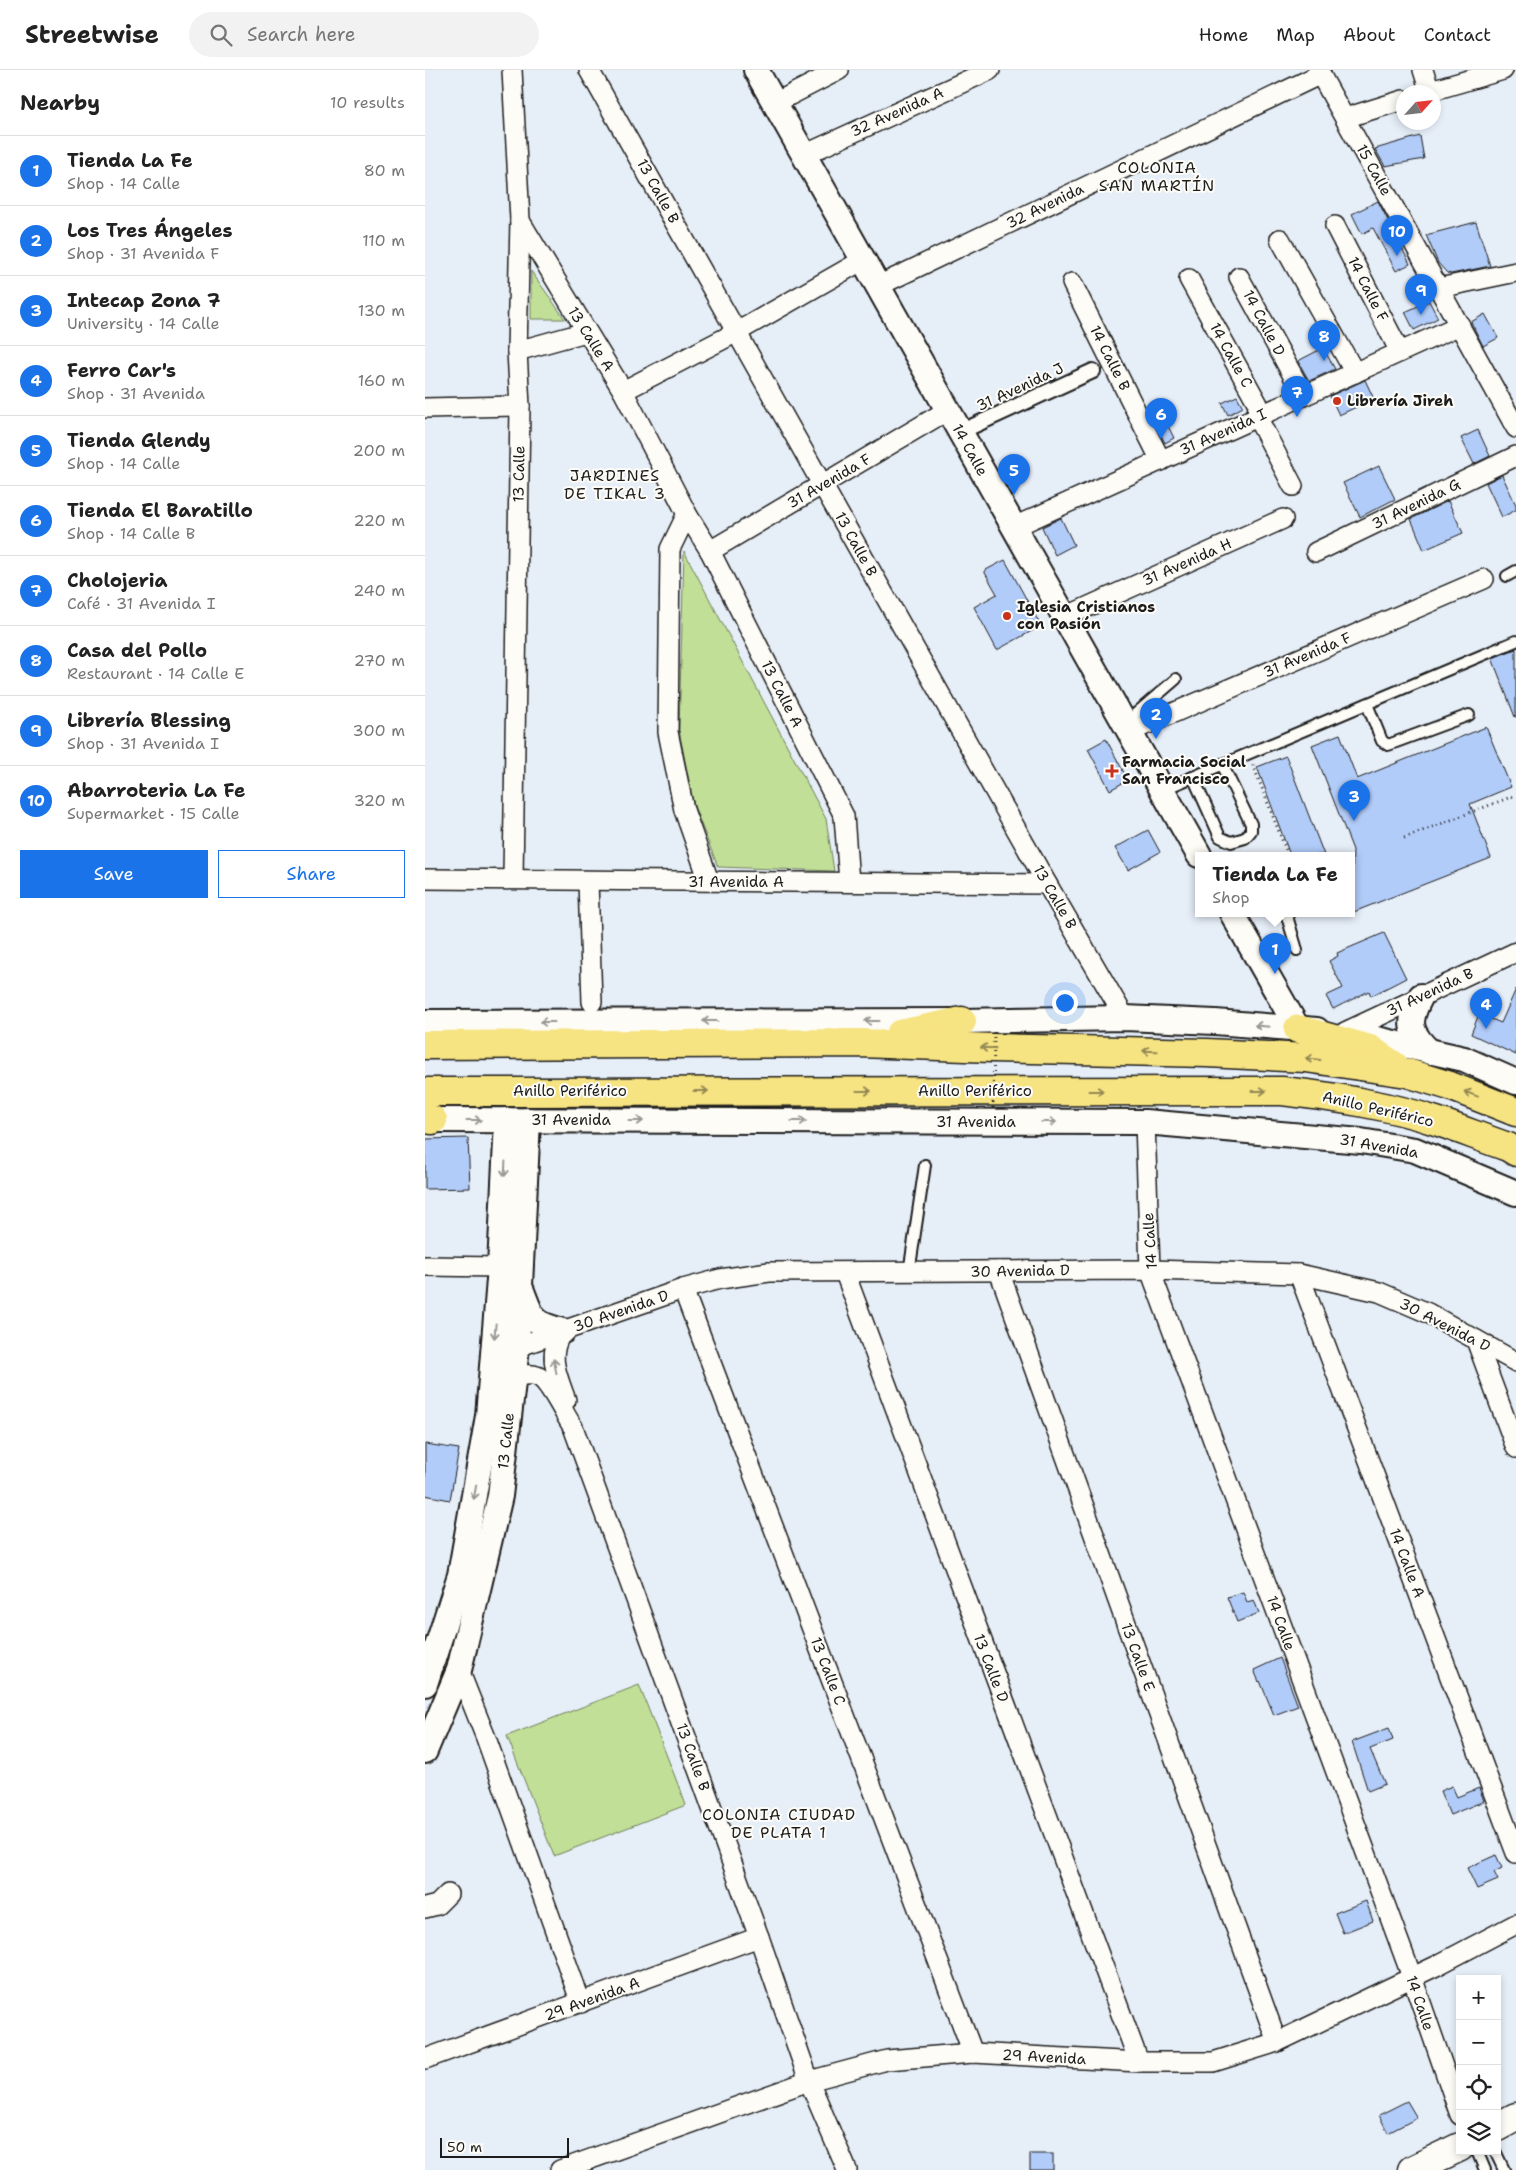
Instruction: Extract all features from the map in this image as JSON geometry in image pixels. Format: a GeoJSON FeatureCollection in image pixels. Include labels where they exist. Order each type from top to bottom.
{"type":"FeatureCollection","features":[{"type":"Feature","properties":{"kind":"highway"},"geometry":{"type":"LineString","coordinates":[[860,1043],[962,1021]]}},
{"type":"Feature","properties":{"kind":"highway"},"geometry":{"type":"LineString","coordinates":[[1298,1029],[1370,1049],[1407,1073]]}},
{"type":"Feature","properties":{"kind":"highway"},"geometry":{"type":"LineString","coordinates":[[425,1045],[860,1043],[1207,1053],[1306,1058],[1407,1073],[1450,1086],[1516,1112]]}},
{"type":"Feature","properties":{"kind":"highway","name":"Anillo Periférico"},"geometry":{"type":"LineString","coordinates":[[425,1092],[1283,1091],[1329,1096],[1380,1106],[1438,1122],[1508,1147],[1516,1152]]}},
{"type":"Feature","properties":{"kind":"main road"},"geometry":{"type":"LineString","coordinates":[[1501,2125],[1516,2117]]}},
{"type":"Feature","properties":{"kind":"main road"},"geometry":{"type":"LineString","coordinates":[[1412,2170],[1456,2149]]}},
{"type":"Feature","properties":{"kind":"street","name":"13 Calle"},"geometry":{"type":"LineString","coordinates":[[512,70],[520,220],[517,351],[519,406],[513,878]]}},
{"type":"Feature","properties":{"kind":"street","name":"13 Calle B"},"geometry":{"type":"LineString","coordinates":[[589,70],[1047,884],[1125,1018]]}},
{"type":"Feature","properties":{"kind":"street","name":"14 Calle"},"geometry":{"type":"LineString","coordinates":[[756,70],[1197,852]]}},
{"type":"Feature","properties":{"kind":"street"},"geometry":{"type":"LineString","coordinates":[[775,103],[839,70]]}},
{"type":"Feature","properties":{"kind":"street","name":"32 Avenida A"},"geometry":{"type":"LineString","coordinates":[[804,154],[990,70]]}},
{"type":"Feature","properties":{"kind":"street"},"geometry":{"type":"LineString","coordinates":[[1423,70],[1426,85]]}},
{"type":"Feature","properties":{"kind":"street"},"geometry":{"type":"LineString","coordinates":[[1441,88],[1503,70]]}},
{"type":"Feature","properties":{"kind":"street","name":"15 Calle"},"geometry":{"type":"LineString","coordinates":[[1319,72],[1515,425]]}},
{"type":"Feature","properties":{"kind":"street","name":"32 Avenida"},"geometry":{"type":"LineString","coordinates":[[878,286],[1319,72]]}},
{"type":"Feature","properties":{"kind":"street"},"geometry":{"type":"LineString","coordinates":[[1345,118],[1396,102]]}},
{"type":"Feature","properties":{"kind":"street","name":"13 Calle A"},"geometry":{"type":"LineString","coordinates":[[520,220],[623,391],[687,514],[711,551],[844,816],[849,882]]}},
{"type":"Feature","properties":{"kind":"street","name":"14 Calle F"},"geometry":{"type":"LineString","coordinates":[[1335,226],[1400,352]]}},
{"type":"Feature","properties":{"kind":"street"},"geometry":{"type":"LineString","coordinates":[[1280,239],[1355,373]]}},
{"type":"Feature","properties":{"kind":"street"},"geometry":{"type":"LineString","coordinates":[[623,391],[737,332],[863,260]]}},
{"type":"Feature","properties":{"kind":"street"},"geometry":{"type":"LineString","coordinates":[[1439,288],[1516,272]]}},
{"type":"Feature","properties":{"kind":"street","name":"14 Calle D"},"geometry":{"type":"LineString","coordinates":[[1239,277],[1303,396]]}},
{"type":"Feature","properties":{"kind":"street","name":"14 Calle C"},"geometry":{"type":"LineString","coordinates":[[1189,279],[1257,404],[1257,417],[1293,486]]}},
{"type":"Feature","properties":{"kind":"street","name":"14 Calle B"},"geometry":{"type":"LineString","coordinates":[[1072,282],[1161,461]]}},
{"type":"Feature","properties":{"kind":"street","name":"31 Avenida I"},"geometry":{"type":"LineString","coordinates":[[1014,527],[1460,325]]}},
{"type":"Feature","properties":{"kind":"street"},"geometry":{"type":"LineString","coordinates":[[517,351],[586,332]]}},
{"type":"Feature","properties":{"kind":"street","name":"31 Avenida J"},"geometry":{"type":"LineString","coordinates":[[960,432],[1093,371]]}},
{"type":"Feature","properties":{"kind":"street"},"geometry":{"type":"LineString","coordinates":[[425,408],[519,406]]}},
{"type":"Feature","properties":{"kind":"street","name":"31 Avenida F"},"geometry":{"type":"LineString","coordinates":[[711,551],[948,410]]}},
{"type":"Feature","properties":{"kind":"street","name":"31 Avenida G"},"geometry":{"type":"LineString","coordinates":[[1316,552],[1516,456]]}},
{"type":"Feature","properties":{"kind":"street"},"geometry":{"type":"LineString","coordinates":[[687,514],[671,549],[668,732],[684,810],[709,882]]}},
{"type":"Feature","properties":{"kind":"street","name":"31 Avenida H"},"geometry":{"type":"LineString","coordinates":[[1065,617],[1283,519]]}},
{"type":"Feature","properties":{"kind":"street","name":"31 Avenida F"},"geometry":{"type":"LineString","coordinates":[[1127,728],[1485,579]]}},
{"type":"Feature","properties":{"kind":"street","name":"31 Avenida A"},"geometry":{"type":"LineString","coordinates":[[425,879],[513,878],[588,881],[1047,884]]}},
{"type":"Feature","properties":{"kind":"street"},"geometry":{"type":"LineString","coordinates":[[588,881],[592,1002]]}},
{"type":"Feature","properties":{"kind":"street"},"geometry":{"type":"LineString","coordinates":[[1237,917],[1298,1029]]}},
{"type":"Feature","properties":{"kind":"street","name":"31 Avenida B"},"geometry":{"type":"LineString","coordinates":[[1345,1032],[1516,952]]}},
{"type":"Feature","properties":{"kind":"street"},"geometry":{"type":"LineString","coordinates":[[1421,996],[1412,1018],[1412,1029],[1416,1039],[1430,1052]]}},
{"type":"Feature","properties":{"kind":"street"},"geometry":{"type":"LineString","coordinates":[[425,1022],[962,1021],[1125,1018],[1215,1022],[1345,1032],[1464,1059],[1516,1082]]}},
{"type":"Feature","properties":{"kind":"street","name":"31 Avenida"},"geometry":{"type":"LineString","coordinates":[[428,1120],[1145,1122],[1361,1141],[1415,1150],[1516,1193]]}},
{"type":"Feature","properties":{"kind":"street","name":"13 Calle"},"geometry":{"type":"LineString","coordinates":[[425,1684],[460,1576],[488,1416],[500,1267],[518,1120]]}},
{"type":"Feature","properties":{"kind":"street","name":"13 Calle"},"geometry":{"type":"LineString","coordinates":[[425,1751],[459,1670],[500,1496],[517,1347],[520,1284],[518,1120]]}},
{"type":"Feature","properties":{"kind":"street","name":"14 Calle"},"geometry":{"type":"LineString","coordinates":[[1145,1122],[1150,1270],[1412,1978],[1458,2110]]}},
{"type":"Feature","properties":{"kind":"street"},"geometry":{"type":"LineString","coordinates":[[425,1266],[500,1267]]}},
{"type":"Feature","properties":{"kind":"street","name":"30 Avenida D"},"geometry":{"type":"LineString","coordinates":[[517,1347],[683,1289],[720,1279],[769,1272],[909,1273],[1150,1270],[1299,1274],[1379,1292],[1427,1313],[1516,1362]]}},
{"type":"Feature","properties":{"kind":"street","name":"13 Calle E"},"geometry":{"type":"LineString","coordinates":[[999,1271],[1277,2042]]}},
{"type":"Feature","properties":{"kind":"street","name":"13 Calle D"},"geometry":{"type":"LineString","coordinates":[[845,1273],[1139,2062]]}},
{"type":"Feature","properties":{"kind":"street","name":"14 Calle A"},"geometry":{"type":"LineString","coordinates":[[1299,1274],[1516,1853]]}},
{"type":"Feature","properties":{"kind":"street"},"geometry":{"type":"LineString","coordinates":[[520,1284],[531,1316],[543,1325],[563,1331]]}},
{"type":"Feature","properties":{"kind":"street","name":"13 Calle C"},"geometry":{"type":"LineString","coordinates":[[683,1289],[973,2053]]}},
{"type":"Feature","properties":{"kind":"street","name":"13 Calle B"},"geometry":{"type":"LineString","coordinates":[[563,1331],[555,1342],[553,1356],[573,1427],[759,1937],[809,2080],[847,2170]]}},
{"type":"Feature","properties":{"kind":"street"},"geometry":{"type":"LineString","coordinates":[[1476,1340],[1516,1448]]}},
{"type":"Feature","properties":{"kind":"street","name":"13 Calle B"},"geometry":{"type":"LineString","coordinates":[[513,1377],[525,1374],[537,1376],[550,1388],[573,1427]]}},
{"type":"Feature","properties":{"kind":"street"},"geometry":{"type":"LineString","coordinates":[[459,1670],[489,1747],[581,2003]]}},
{"type":"Feature","properties":{"kind":"street"},"geometry":{"type":"LineString","coordinates":[[425,1908],[437,1905],[448,1894]]}},
{"type":"Feature","properties":{"kind":"street","name":"29 Avenida"},"geometry":{"type":"LineString","coordinates":[[559,2170],[809,2080],[887,2060],[973,2053],[1139,2062],[1213,2062],[1277,2042],[1412,1978],[1516,1924]]}},
{"type":"Feature","properties":{"kind":"street","name":"29 Avenida A"},"geometry":{"type":"LineString","coordinates":[[425,2059],[759,1937]]}},
{"type":"Feature","properties":{"kind":"lane"},"geometry":{"type":"LineString","coordinates":[[1162,790],[1516,640]]}},
{"type":"Feature","properties":{"kind":"lane"},"geometry":{"type":"LineString","coordinates":[[1127,728],[1177,679]]}},
{"type":"Feature","properties":{"kind":"lane"},"geometry":{"type":"LineString","coordinates":[[1367,704],[1382,741],[1389,745],[1469,715]]}},
{"type":"Feature","properties":{"kind":"lane"},"geometry":{"type":"LineString","coordinates":[[1193,776],[1220,836],[1231,842],[1245,838],[1251,831],[1251,824],[1222,764]]}},
{"type":"Feature","properties":{"kind":"lane"},"geometry":{"type":"LineString","coordinates":[[1286,917],[1297,950]]}},
{"type":"Feature","properties":{"kind":"lane"},"geometry":{"type":"LineString","coordinates":[[909,1273],[925,1166]]}},
{"type":"Feature","properties":{"kind":"lane"},"geometry":{"type":"LineString","coordinates":[[1479,2155],[1485,2170]]}},
{"type":"Feature","properties":{"kind":"lane"},"geometry":{"type":"LineString","coordinates":[[1497,2155],[1504,2170]]}},
{"type":"Feature","properties":{"kind":"path"},"geometry":{"type":"LineString","coordinates":[[1249,753],[1286,852]]}},
{"type":"Feature","properties":{"kind":"path"},"geometry":{"type":"LineString","coordinates":[[1404,838],[1516,795]]}},
{"type":"Feature","properties":{"kind":"path"},"geometry":{"type":"LineString","coordinates":[[993,1108],[994,1032]]}},
{"type":"Feature","properties":{"kind":"green space"},"geometry":{"type":"Polygon","coordinates":[[[531,271],[565,319],[531,319],[531,271]]]}},
{"type":"Feature","properties":{"kind":"green space"},"geometry":{"type":"Polygon","coordinates":[[[684,551],[826,819],[834,871],[718,867],[694,806],[679,730],[684,551]]]}},
{"type":"Feature","properties":{"kind":"green space"},"geometry":{"type":"Polygon","coordinates":[[[639,1685],[686,1805],[554,1856],[507,1736],[639,1685]]]}},
{"type":"Feature","properties":{"kind":"building"},"geometry":{"type":"Polygon","coordinates":[[[1420,136],[1424,159],[1385,166],[1375,149],[1420,136]]]}},
{"type":"Feature","properties":{"kind":"building"},"geometry":{"type":"Polygon","coordinates":[[[1378,201],[1410,264],[1396,271],[1373,228],[1362,234],[1352,214],[1378,201]]]}},
{"type":"Feature","properties":{"kind":"building"},"geometry":{"type":"Polygon","coordinates":[[[1476,222],[1490,266],[1451,274],[1447,273],[1438,263],[1426,235],[1476,222]]]}},
{"type":"Feature","properties":{"kind":"building"},"geometry":{"type":"Polygon","coordinates":[[[1429,301],[1438,318],[1414,330],[1405,312],[1429,301]]]}},
{"type":"Feature","properties":{"kind":"building"},"geometry":{"type":"Polygon","coordinates":[[[1485,314],[1498,338],[1483,346],[1471,322],[1485,314]]]}},
{"type":"Feature","properties":{"kind":"building"},"geometry":{"type":"Polygon","coordinates":[[[1323,348],[1335,369],[1309,381],[1298,361],[1323,348]]]}},
{"type":"Feature","properties":{"kind":"building"},"geometry":{"type":"Polygon","coordinates":[[[1365,380],[1374,399],[1339,415],[1330,396],[1365,380]]]}},
{"type":"Feature","properties":{"kind":"building"},"geometry":{"type":"Polygon","coordinates":[[[1237,396],[1243,407],[1228,415],[1222,403],[1237,396]]]}},
{"type":"Feature","properties":{"kind":"building"},"geometry":{"type":"Polygon","coordinates":[[[1167,424],[1174,438],[1165,443],[1158,429],[1167,424]]]}},
{"type":"Feature","properties":{"kind":"building"},"geometry":{"type":"Polygon","coordinates":[[[1478,430],[1490,456],[1474,464],[1461,438],[1478,430]]]}},
{"type":"Feature","properties":{"kind":"building"},"geometry":{"type":"Polygon","coordinates":[[[1379,466],[1395,499],[1360,517],[1343,483],[1379,466]]]}},
{"type":"Feature","properties":{"kind":"building"},"geometry":{"type":"Polygon","coordinates":[[[1502,475],[1516,505],[1516,510],[1502,517],[1486,483],[1502,475]]]}},
{"type":"Feature","properties":{"kind":"building"},"geometry":{"type":"Polygon","coordinates":[[[1448,501],[1463,533],[1424,550],[1411,519],[1448,501]]]}},
{"type":"Feature","properties":{"kind":"building"},"geometry":{"type":"Polygon","coordinates":[[[1061,518],[1074,545],[1055,555],[1042,527],[1061,518]]]}},
{"type":"Feature","properties":{"kind":"building","name":"Iglesia Cristianos con Pasión"},"geometry":{"type":"Polygon","coordinates":[[[1005,560],[1041,626],[997,650],[974,607],[997,594],[984,571],[1005,560]]]}},
{"type":"Feature","properties":{"kind":"building"},"geometry":{"type":"Polygon","coordinates":[[[1516,649],[1516,717],[1515,717],[1492,658],[1516,649]]]}},
{"type":"Feature","properties":{"kind":"building"},"geometry":{"type":"Polygon","coordinates":[[[1486,727],[1511,787],[1470,804],[1491,858],[1355,911],[1355,852],[1353,852],[1312,745],[1340,734],[1357,779],[1486,727]]]}},
{"type":"Feature","properties":{"kind":"building"},"geometry":{"type":"Polygon","coordinates":[[[1106,739],[1128,780],[1110,790],[1088,749],[1106,739]]]}},
{"type":"Feature","properties":{"kind":"building"},"geometry":{"type":"Polygon","coordinates":[[[1286,756],[1323,852],[1289,852],[1257,767],[1286,756]]]}},
{"type":"Feature","properties":{"kind":"building"},"geometry":{"type":"Polygon","coordinates":[[[1148,830],[1160,852],[1128,870],[1115,848],[1148,830]]]}},
{"type":"Feature","properties":{"kind":"building"},"geometry":{"type":"Polygon","coordinates":[[[1384,933],[1406,978],[1371,996],[1369,991],[1333,1009],[1326,996],[1343,988],[1329,961],[1338,956],[1337,953],[1384,933]]]}},
{"type":"Feature","properties":{"kind":"building"},"geometry":{"type":"Polygon","coordinates":[[[1516,989],[1516,1055],[1471,1034],[1479,1014],[1501,1023],[1516,989]]]}},
{"type":"Feature","properties":{"kind":"building"},"geometry":{"type":"Polygon","coordinates":[[[468,1138],[470,1188],[425,1189],[425,1139],[468,1138]]]}},
{"type":"Feature","properties":{"kind":"building"},"geometry":{"type":"Polygon","coordinates":[[[425,1444],[459,1449],[450,1500],[425,1495],[425,1444]]]}},
{"type":"Feature","properties":{"kind":"building"},"geometry":{"type":"Polygon","coordinates":[[[1243,1592],[1247,1602],[1254,1600],[1259,1613],[1237,1622],[1227,1597],[1243,1592]]]}},
{"type":"Feature","properties":{"kind":"building"},"geometry":{"type":"Polygon","coordinates":[[[1280,1658],[1298,1706],[1274,1715],[1254,1670],[1280,1658]]]}},
{"type":"Feature","properties":{"kind":"building"},"geometry":{"type":"Polygon","coordinates":[[[1389,1728],[1393,1740],[1370,1749],[1385,1784],[1368,1791],[1352,1742],[1389,1728]]]}},
{"type":"Feature","properties":{"kind":"building"},"geometry":{"type":"Polygon","coordinates":[[[1452,1786],[1457,1797],[1479,1788],[1484,1801],[1450,1815],[1440,1791],[1452,1786]]]}},
{"type":"Feature","properties":{"kind":"building"},"geometry":{"type":"Polygon","coordinates":[[[1496,1855],[1502,1868],[1494,1872],[1498,1880],[1477,1889],[1467,1868],[1496,1855]]]}},
{"type":"Feature","properties":{"kind":"building"},"geometry":{"type":"Polygon","coordinates":[[[1366,1901],[1373,1921],[1343,1933],[1335,1913],[1366,1901]]]}},
{"type":"Feature","properties":{"kind":"building"},"geometry":{"type":"Polygon","coordinates":[[[1407,2101],[1417,2118],[1388,2133],[1379,2115],[1407,2101]]]}},
{"type":"Feature","properties":{"kind":"building"},"geometry":{"type":"Polygon","coordinates":[[[1030,2154],[1053,2154],[1053,2170],[1030,2170],[1030,2154]]]}},
{"type":"Feature","properties":{"kind":"place","name":"Abarroteria La Fe"},"geometry":{"type":"Point","coordinates":[1397,256]}},
{"type":"Feature","properties":{"kind":"place","name":"Librería Blessing"},"geometry":{"type":"Point","coordinates":[1421,315]}},
{"type":"Feature","properties":{"kind":"place","name":"Casa del Pollo"},"geometry":{"type":"Point","coordinates":[1324,361]}},
{"type":"Feature","properties":{"kind":"place","name":"Librería Jireh"},"geometry":{"type":"Point","coordinates":[1337,401]}},
{"type":"Feature","properties":{"kind":"place","name":"Cholojeria"},"geometry":{"type":"Point","coordinates":[1297,417]}},
{"type":"Feature","properties":{"kind":"place","name":"Tienda El Baratillo"},"geometry":{"type":"Point","coordinates":[1161,439]}},
{"type":"Feature","properties":{"kind":"place","name":"Tienda Glendy"},"geometry":{"type":"Point","coordinates":[1014,495]}},
{"type":"Feature","properties":{"kind":"place","name":"Iglesia Cristianos con Pasión"},"geometry":{"type":"Point","coordinates":[1007,616]}},
{"type":"Feature","properties":{"kind":"place","name":"Los Tres Ángeles"},"geometry":{"type":"Point","coordinates":[1156,739]}},
{"type":"Feature","properties":{"kind":"place","name":"Farmacia Social San Francisco"},"geometry":{"type":"Point","coordinates":[1112,771]}},
{"type":"Feature","properties":{"kind":"place","name":"Intecap Zona 7"},"geometry":{"type":"Point","coordinates":[1354,821]}},
{"type":"Feature","properties":{"kind":"place","name":"Tienda La Fe"},"geometry":{"type":"Point","coordinates":[1275,974]}},
{"type":"Feature","properties":{"kind":"place","name":"Ferro Car's"},"geometry":{"type":"Point","coordinates":[1486,1029]}},
{"type":"Feature","properties":{"kind":"district","name":"COLONIA SAN MARTÍN"},"geometry":{"type":"Point","coordinates":[1157,176]}},
{"type":"Feature","properties":{"kind":"district","name":"JARDINES DE TIKAL 3"},"geometry":{"type":"Point","coordinates":[615,484]}},
{"type":"Feature","properties":{"kind":"district","name":"COLONIA CIUDAD DE PLATA 1"},"geometry":{"type":"Point","coordinates":[779,1823]}}]}
